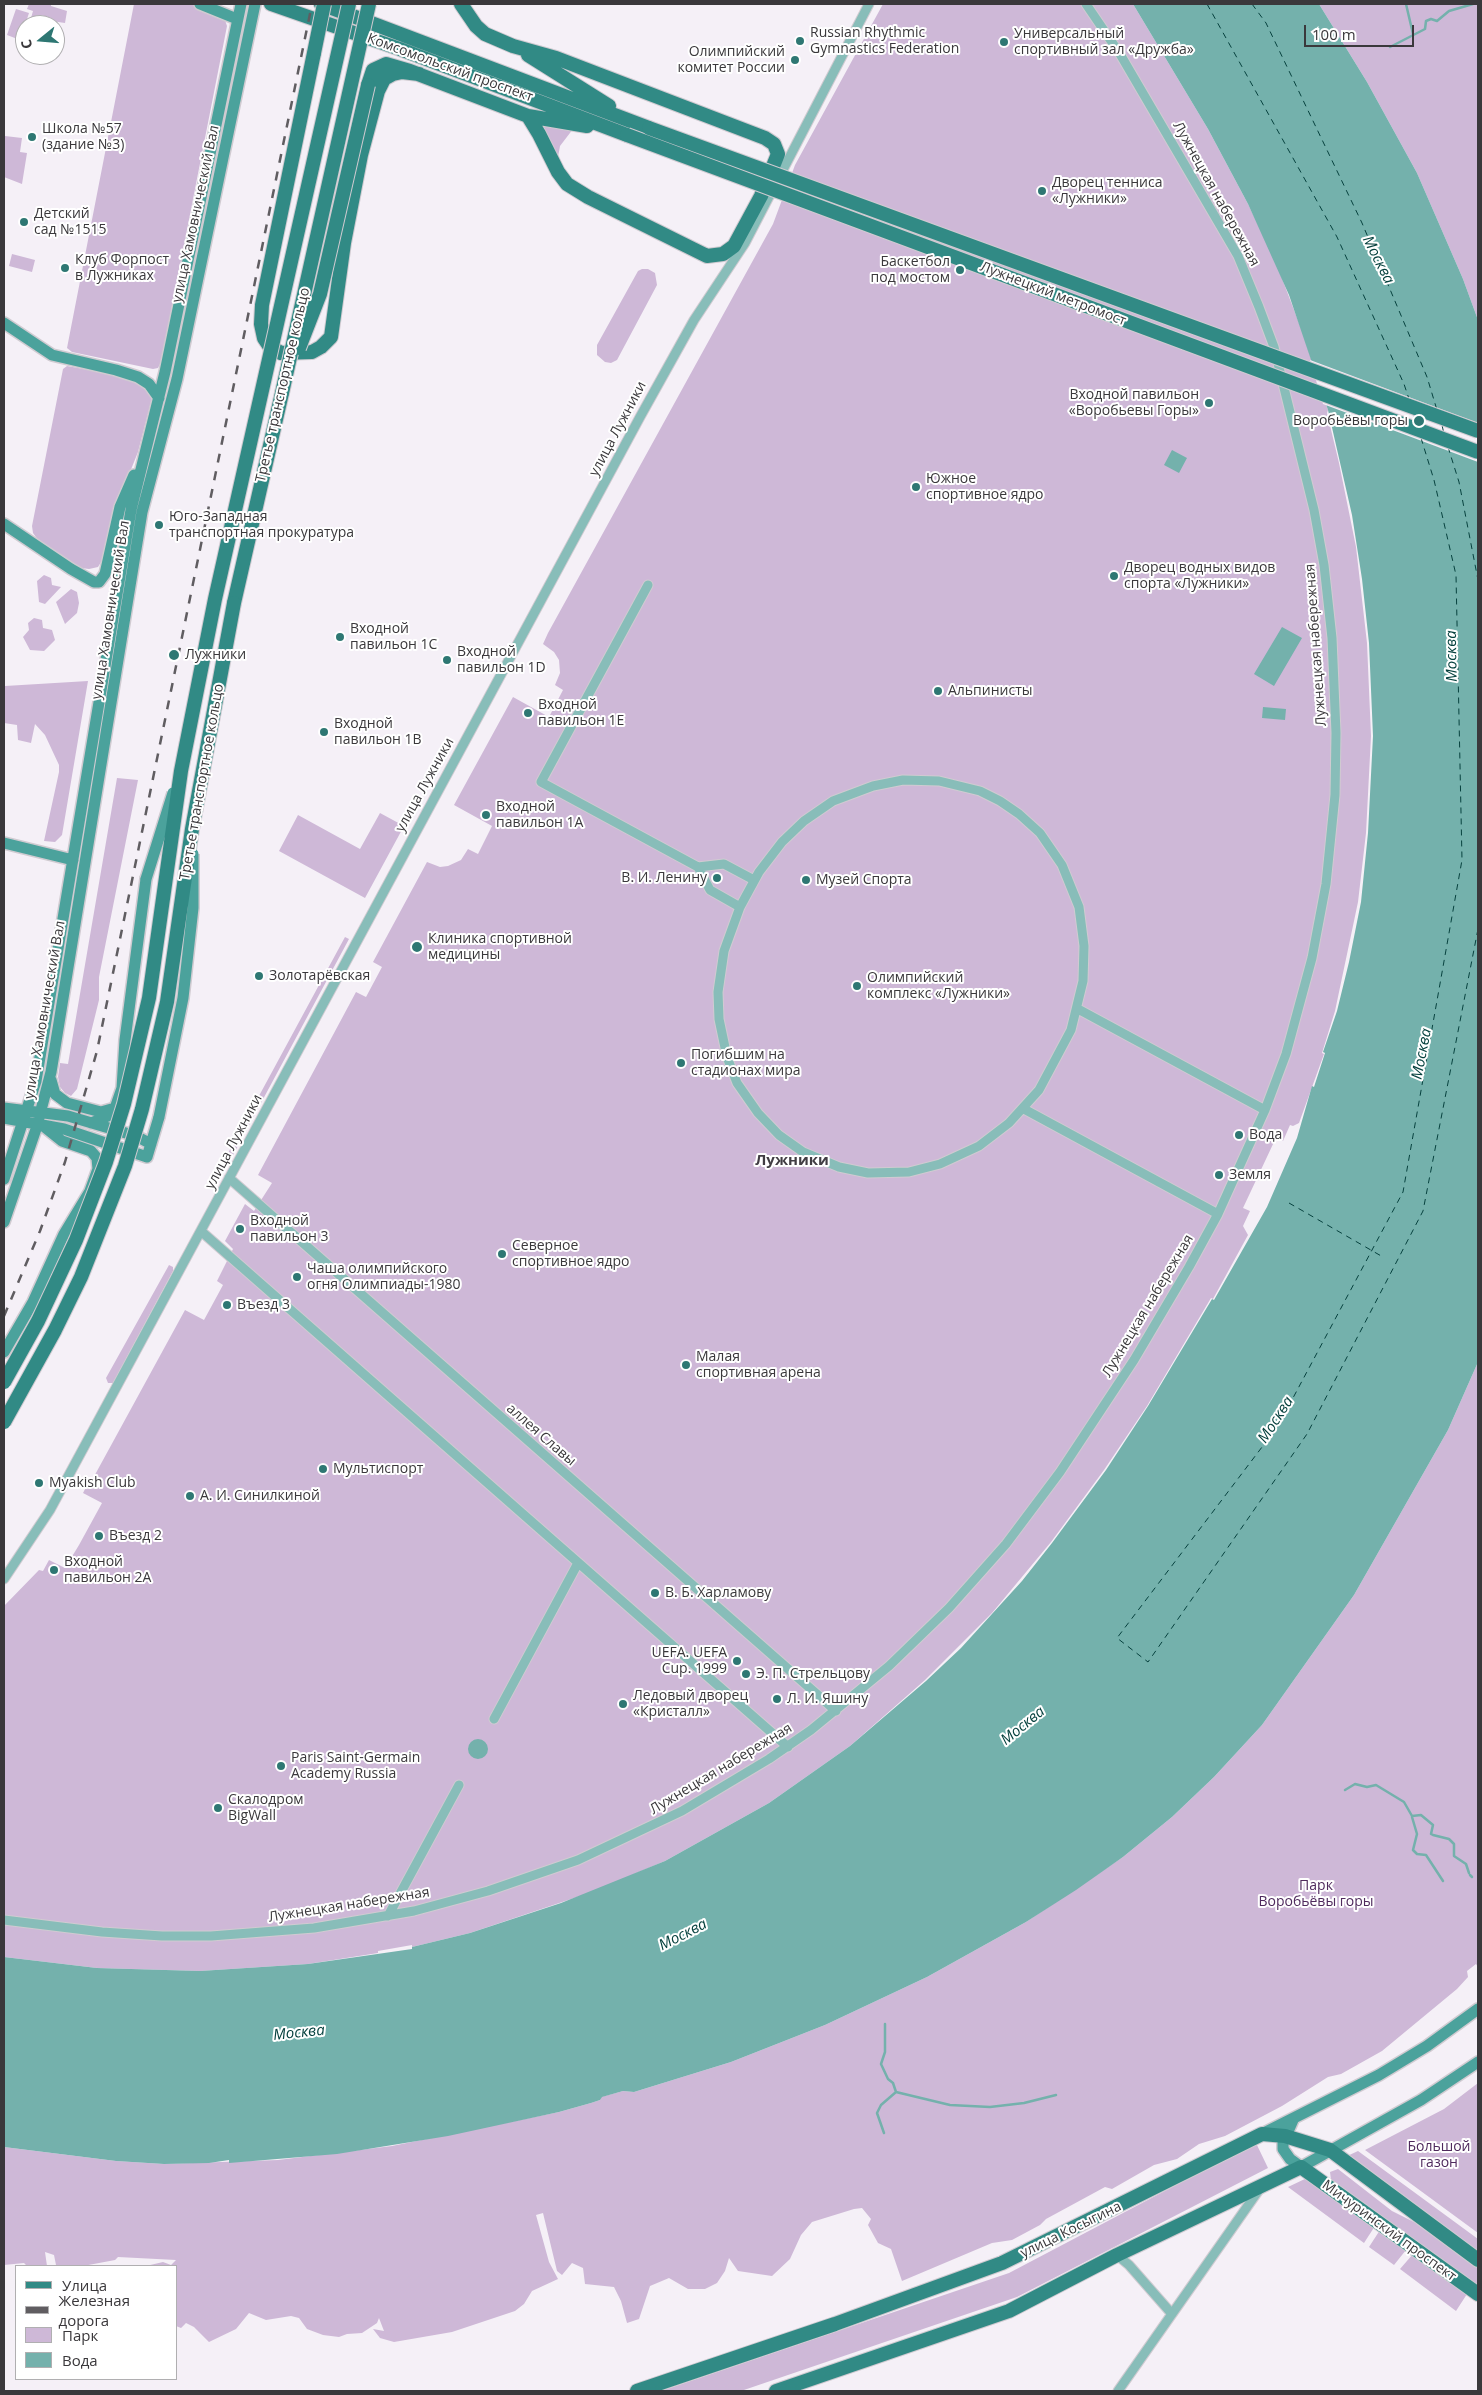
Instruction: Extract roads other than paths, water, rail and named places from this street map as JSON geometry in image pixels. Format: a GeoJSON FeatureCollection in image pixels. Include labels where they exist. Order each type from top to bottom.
{"type":"FeatureCollection","features":[{"type":"Feature","properties":{"kind":"main road"},"geometry":{"type":"LineString","coordinates":[[200,4],[237,19]]}},
{"type":"Feature","properties":{"kind":"main road","name":"улица Хамовнический Вал"},"geometry":{"type":"LineString","coordinates":[[4,1222],[40,1124],[41,1112],[51,1072],[100,770],[146,448],[164,375],[241,4]]}},
{"type":"Feature","properties":{"kind":"main road","name":"улица Хамовнический Вал"},"geometry":{"type":"LineString","coordinates":[[4,1179],[36,1081],[88,768],[136,511],[179,369],[255,4]]}},
{"type":"Feature","properties":{"kind":"main road","name":"Комсомольский проспект"},"geometry":{"type":"LineString","coordinates":[[271,4],[622,134]]}},
{"type":"Feature","properties":{"kind":"main road"},"geometry":{"type":"LineString","coordinates":[[323,4],[262,305],[261,324],[264,338],[270,347],[281,353],[304,354],[312,352],[321,348],[331,337],[344,243],[361,155],[378,91],[384,79],[393,74],[415,72]]}},
{"type":"Feature","properties":{"kind":"main road","name":"Комсомольский проспект"},"geometry":{"type":"LineString","coordinates":[[323,4],[649,128]]}},
{"type":"Feature","properties":{"kind":"main road"},"geometry":{"type":"LineString","coordinates":[[328,89],[340,4]]}},
{"type":"Feature","properties":{"kind":"main road","name":"Третье транспортное кольцо"},"geometry":{"type":"LineString","coordinates":[[4,1382],[38,1321],[76,1240],[103,1170],[124,1104],[149,998],[181,770],[215,599],[328,89],[349,4]]}},
{"type":"Feature","properties":{"kind":"main road","name":"Третье транспортное кольцо"},"geometry":{"type":"LineString","coordinates":[[4,1422],[55,1330],[81,1277],[125,1166],[142,1109],[168,1002],[192,829],[234,603],[369,4]]}},
{"type":"Feature","properties":{"kind":"main road"},"geometry":{"type":"LineString","coordinates":[[461,4],[479,30],[513,46],[591,96],[649,128]]}},
{"type":"Feature","properties":{"kind":"main road"},"geometry":{"type":"LineString","coordinates":[[374,41],[415,72]]}},
{"type":"Feature","properties":{"kind":"main road"},"geometry":{"type":"LineString","coordinates":[[513,46],[556,58],[772,141],[777,149],[777,159],[761,196],[734,246],[723,254],[707,256],[588,197],[567,184],[558,172],[528,116]]}},
{"type":"Feature","properties":{"kind":"main road"},"geometry":{"type":"LineString","coordinates":[[282,393],[320,294],[368,85],[373,70],[378,66],[386,64],[415,72],[528,116],[622,134]]}},
{"type":"Feature","properties":{"kind":"main road","name":"Лужнецкий метромост"},"geometry":{"type":"LineString","coordinates":[[649,128],[1478,431]]}},
{"type":"Feature","properties":{"kind":"main road","name":"Лужнецкий метромост"},"geometry":{"type":"LineString","coordinates":[[622,134],[1478,452]]}},
{"type":"Feature","properties":{"kind":"main road"},"geometry":{"type":"LineString","coordinates":[[4,323],[52,355],[135,376],[164,375],[179,369]]}},
{"type":"Feature","properties":{"kind":"main road"},"geometry":{"type":"LineString","coordinates":[[135,376],[149,384],[159,398]]}},
{"type":"Feature","properties":{"kind":"main road"},"geometry":{"type":"LineString","coordinates":[[4,524],[72,569],[94,582],[99,582],[105,574],[120,508],[146,448]]}},
{"type":"Feature","properties":{"kind":"main road"},"geometry":{"type":"LineString","coordinates":[[91,1123],[110,1116],[118,1103],[123,1080],[125,1040],[146,880],[181,770]]}},
{"type":"Feature","properties":{"kind":"main road"},"geometry":{"type":"LineString","coordinates":[[40,1124],[88,1136],[147,1157],[159,1117],[180,1019],[192,921],[194,888],[192,829]]}},
{"type":"Feature","properties":{"kind":"main road"},"geometry":{"type":"LineString","coordinates":[[4,843],[73,860]]}},
{"type":"Feature","properties":{"kind":"main road"},"geometry":{"type":"LineString","coordinates":[[51,1072],[53,1090],[62,1100],[101,1112],[112,1110],[118,1103]]}},
{"type":"Feature","properties":{"kind":"main road"},"geometry":{"type":"LineString","coordinates":[[4,1108],[26,1116],[59,1139],[91,1151],[97,1158],[98,1169],[90,1191],[64,1234],[33,1302],[4,1352]]}},
{"type":"Feature","properties":{"kind":"main road"},"geometry":{"type":"LineString","coordinates":[[4,1118],[26,1116],[41,1112],[68,1116],[136,1136],[151,1144]]}},
{"type":"Feature","properties":{"kind":"main road","name":"улица Косыгина"},"geometry":{"type":"LineString","coordinates":[[637,2391],[835,2324],[1002,2263],[1293,2120],[1379,2075],[1427,2046],[1478,2009]]}},
{"type":"Feature","properties":{"kind":"main road"},"geometry":{"type":"LineString","coordinates":[[776,2391],[1009,2311],[1118,2255],[1301,2167],[1421,2100],[1478,2062]]}},
{"type":"Feature","properties":{"kind":"main road"},"geometry":{"type":"LineString","coordinates":[[1293,2120],[1283,2149],[1301,2167]]}},
{"type":"Feature","properties":{"kind":"main road","name":"Мичуринский проспект"},"geometry":{"type":"LineString","coordinates":[[1262,2134],[1286,2136],[1330,2150],[1478,2260]]}},
{"type":"Feature","properties":{"kind":"main road","name":"Мичуринский проспект"},"geometry":{"type":"LineString","coordinates":[[1301,2167],[1478,2294]]}},
{"type":"Feature","properties":{"kind":"street","name":"улица Лужники"},"geometry":{"type":"LineString","coordinates":[[4,1579],[50,1510],[202,1232],[229,1178],[640,417],[694,320],[745,243],[869,4]]}},
{"type":"Feature","properties":{"kind":"street","name":"Лужнецкая набережная"},"geometry":{"type":"LineString","coordinates":[[4,1920],[119,1934],[211,1936],[289,1931],[388,1916],[488,1891],[550,1870],[603,1849],[682,1811],[788,1747],[836,1711],[889,1666],[949,1608],[1033,1510],[1086,1435],[1134,1360],[1218,1214],[1265,1110],[1286,1054],[1306,983],[1319,927],[1329,859],[1335,795],[1336,725],[1333,647],[1323,556],[1312,502],[1274,347],[1243,267],[1120,54],[1086,4]]}},
{"type":"Feature","properties":{"kind":"street"},"geometry":{"type":"LineString","coordinates":[[772,141],[791,152]]}},
{"type":"Feature","properties":{"kind":"street"},"geometry":{"type":"LineString","coordinates":[[648,585],[541,782],[698,867],[711,892],[740,907]]}},
{"type":"Feature","properties":{"kind":"street"},"geometry":{"type":"LineString","coordinates":[[916,780],[958,784],[980,791],[1000,801],[1036,829],[1050,846],[1070,880],[1079,907],[1084,946],[1083,981],[1078,1009],[1067,1038],[1039,1090],[1024,1108],[999,1131],[973,1150],[947,1162],[912,1172],[883,1174],[850,1170],[812,1156],[790,1143],[767,1124],[747,1099],[730,1066],[721,1033],[718,992],[719,974],[724,952],[740,907],[754,880],[773,852],[799,825],[826,805],[850,793],[873,786],[916,780]]}},
{"type":"Feature","properties":{"kind":"street"},"geometry":{"type":"LineString","coordinates":[[698,867],[724,864],[754,880]]}},
{"type":"Feature","properties":{"kind":"street"},"geometry":{"type":"LineString","coordinates":[[1078,1009],[1265,1110]]}},
{"type":"Feature","properties":{"kind":"street"},"geometry":{"type":"LineString","coordinates":[[1024,1108],[1218,1214]]}},
{"type":"Feature","properties":{"kind":"street","name":"аллея Славы"},"geometry":{"type":"LineString","coordinates":[[229,1178],[836,1711]]}},
{"type":"Feature","properties":{"kind":"street"},"geometry":{"type":"LineString","coordinates":[[202,1232],[788,1747]]}},
{"type":"Feature","properties":{"kind":"street"},"geometry":{"type":"LineString","coordinates":[[494,1719],[578,1563]]}},
{"type":"Feature","properties":{"kind":"street"},"geometry":{"type":"LineString","coordinates":[[388,1916],[459,1785]]}},
{"type":"Feature","properties":{"kind":"street"},"geometry":{"type":"LineString","coordinates":[[1118,2391],[1262,2186]]}},
{"type":"Feature","properties":{"kind":"street"},"geometry":{"type":"LineString","coordinates":[[1118,2255],[1172,2314]]}},
{"type":"Feature","properties":{"kind":"water","name":"Москва"},"geometry":{"type":"Polygon","coordinates":[[[1133,4],[1319,4],[1367,82],[1417,173],[1463,279],[1478,320],[1478,1362],[1448,1430],[1354,1595],[1262,1725],[1214,1777],[1172,1817],[1123,1857],[1076,1890],[1026,1922],[927,1977],[825,2025],[731,2062],[634,2092],[623,2091],[602,2097],[600,2100],[559,2112],[448,2136],[337,2154],[229,2163],[229,2160],[209,2163],[164,2164],[116,2161],[4,2147],[4,1957],[97,1968],[200,1971],[308,1964],[412,1949],[412,1947],[470,1933],[561,1903],[665,1861],[769,1803],[850,1746],[926,1681],[961,1648],[1022,1581],[1052,1543],[1106,1470],[1148,1406],[1212,1299],[1214,1300],[1267,1207],[1297,1138],[1312,1086],[1314,1087],[1325,1053],[1323,1052],[1337,1011],[1349,962],[1361,902],[1368,833],[1373,736],[1369,643],[1362,579],[1352,515],[1328,410],[1289,295],[1248,204],[1208,129],[1133,4]]]}},
{"type":"Feature","properties":{"kind":"water"},"geometry":{"type":"Polygon","coordinates":[[[1172,450],[1187,458],[1179,473],[1164,465],[1172,450]]]}},
{"type":"Feature","properties":{"kind":"water"},"geometry":{"type":"Polygon","coordinates":[[[1282,627],[1302,638],[1274,686],[1254,674],[1282,627]]]}},
{"type":"Feature","properties":{"kind":"water"},"geometry":{"type":"Polygon","coordinates":[[[1263,707],[1286,709],[1285,720],[1262,718],[1263,707]]]}},
{"type":"Feature","properties":{"kind":"water"},"geometry":{"type":"Polygon","coordinates":[[[478,1739],[485,1742],[488,1749],[485,1756],[478,1759],[471,1756],[468,1749],[471,1742],[478,1739]]]}},
{"type":"Feature","properties":{"kind":"waterway"},"geometry":{"type":"LineString","coordinates":[[1406,4],[1413,34]]}},
{"type":"Feature","properties":{"kind":"waterway"},"geometry":{"type":"LineString","coordinates":[[1390,47],[1425,29],[1426,21],[1431,19],[1437,21],[1449,11],[1473,4]]}},
{"type":"Feature","properties":{"kind":"waterway"},"geometry":{"type":"LineString","coordinates":[[1345,1790],[1355,1784],[1367,1787],[1376,1785],[1404,1802],[1412,1816],[1421,1815],[1433,1825],[1431,1834],[1449,1839],[1454,1844],[1454,1856],[1466,1864],[1469,1873]]}},
{"type":"Feature","properties":{"kind":"waterway"},"geometry":{"type":"LineString","coordinates":[[1412,1817],[1417,1834],[1413,1850],[1417,1854],[1426,1855],[1443,1881]]}},
{"type":"Feature","properties":{"kind":"waterway"},"geometry":{"type":"LineString","coordinates":[[884,2133],[877,2113],[881,2105],[896,2092],[893,2083],[888,2079],[881,2064],[885,2052],[885,2024]]}},
{"type":"Feature","properties":{"kind":"waterway"},"geometry":{"type":"LineString","coordinates":[[896,2092],[950,2105],[990,2107],[1024,2103],[1056,2095]]}},
{"type":"Feature","properties":{"kind":"railway"},"geometry":{"type":"LineString","coordinates":[[4,1316],[40,1231],[65,1162],[97,1051],[312,4]]}},
{"type":"Feature","properties":{"kind":"place","name":"Russian Rhythmic Gymnastics Federation"},"geometry":{"type":"Point","coordinates":[800,41]}},
{"type":"Feature","properties":{"kind":"place","name":"Универсальный спортивный зал «Дружба»"},"geometry":{"type":"Point","coordinates":[1004,42]}},
{"type":"Feature","properties":{"kind":"place","name":"Олимпийский комитет России"},"geometry":{"type":"Point","coordinates":[795,60]}},
{"type":"Feature","properties":{"kind":"place","name":"Школа №57 (здание №3)"},"geometry":{"type":"Point","coordinates":[32,137]}},
{"type":"Feature","properties":{"kind":"place","name":"Дворец тенниса «Лужники»"},"geometry":{"type":"Point","coordinates":[1042,191]}},
{"type":"Feature","properties":{"kind":"place","name":"Детский сад №1515"},"geometry":{"type":"Point","coordinates":[24,222]}},
{"type":"Feature","properties":{"kind":"place","name":"Клуб Форпост в Лужниках"},"geometry":{"type":"Point","coordinates":[65,268]}},
{"type":"Feature","properties":{"kind":"place","name":"Баскетбол под мостом"},"geometry":{"type":"Point","coordinates":[960,270]}},
{"type":"Feature","properties":{"kind":"place","name":"Входной павильон «Воробьевы Горы»"},"geometry":{"type":"Point","coordinates":[1209,403]}},
{"type":"Feature","properties":{"kind":"place","name":"Воробьёвы горы"},"geometry":{"type":"Point","coordinates":[1419,421]}},
{"type":"Feature","properties":{"kind":"place","name":"Южное спортивное ядро"},"geometry":{"type":"Point","coordinates":[916,487]}},
{"type":"Feature","properties":{"kind":"place","name":"Юго-Западная транспортная прокуратура"},"geometry":{"type":"Point","coordinates":[159,525]}},
{"type":"Feature","properties":{"kind":"place","name":"Дворец водных видов спорта «Лужники»"},"geometry":{"type":"Point","coordinates":[1114,576]}},
{"type":"Feature","properties":{"kind":"place","name":"Входной павильон 1C"},"geometry":{"type":"Point","coordinates":[340,637]}},
{"type":"Feature","properties":{"kind":"place","name":"Лужники"},"geometry":{"type":"Point","coordinates":[174,655]}},
{"type":"Feature","properties":{"kind":"place","name":"Входной павильон 1D"},"geometry":{"type":"Point","coordinates":[447,660]}},
{"type":"Feature","properties":{"kind":"place","name":"Альпинисты"},"geometry":{"type":"Point","coordinates":[938,691]}},
{"type":"Feature","properties":{"kind":"place","name":"Входной павильон 1E"},"geometry":{"type":"Point","coordinates":[528,713]}},
{"type":"Feature","properties":{"kind":"place","name":"Входной павильон 1B"},"geometry":{"type":"Point","coordinates":[324,732]}},
{"type":"Feature","properties":{"kind":"place","name":"Входной павильон 1A"},"geometry":{"type":"Point","coordinates":[486,815]}},
{"type":"Feature","properties":{"kind":"place","name":"В. И. Ленину"},"geometry":{"type":"Point","coordinates":[717,878]}},
{"type":"Feature","properties":{"kind":"place","name":"Музей Спорта"},"geometry":{"type":"Point","coordinates":[806,880]}},
{"type":"Feature","properties":{"kind":"place","name":"Клиника спортивной медицины"},"geometry":{"type":"Point","coordinates":[417,947]}},
{"type":"Feature","properties":{"kind":"place","name":"Золотарёвская"},"geometry":{"type":"Point","coordinates":[259,976]}},
{"type":"Feature","properties":{"kind":"place","name":"Олимпийский комплекс «Лужники»"},"geometry":{"type":"Point","coordinates":[857,986]}},
{"type":"Feature","properties":{"kind":"place","name":"Погибшим на стадионах мира"},"geometry":{"type":"Point","coordinates":[681,1063]}},
{"type":"Feature","properties":{"kind":"place","name":"Вода"},"geometry":{"type":"Point","coordinates":[1239,1135]}},
{"type":"Feature","properties":{"kind":"place","name":"Земля"},"geometry":{"type":"Point","coordinates":[1219,1175]}},
{"type":"Feature","properties":{"kind":"place","name":"Входной павильон 3"},"geometry":{"type":"Point","coordinates":[240,1229]}},
{"type":"Feature","properties":{"kind":"place","name":"Северное спортивное ядро"},"geometry":{"type":"Point","coordinates":[502,1254]}},
{"type":"Feature","properties":{"kind":"place","name":"Чаша олимпийского огня Олимпиады-1980"},"geometry":{"type":"Point","coordinates":[297,1277]}},
{"type":"Feature","properties":{"kind":"place","name":"Въезд 3"},"geometry":{"type":"Point","coordinates":[227,1305]}},
{"type":"Feature","properties":{"kind":"place","name":"Малая спортивная арена"},"geometry":{"type":"Point","coordinates":[686,1365]}},
{"type":"Feature","properties":{"kind":"place","name":"Мультиспорт"},"geometry":{"type":"Point","coordinates":[323,1469]}},
{"type":"Feature","properties":{"kind":"place","name":"Myakish Club"},"geometry":{"type":"Point","coordinates":[39,1483]}},
{"type":"Feature","properties":{"kind":"place","name":"А. И. Синилкиной"},"geometry":{"type":"Point","coordinates":[190,1496]}},
{"type":"Feature","properties":{"kind":"place","name":"Въезд 2"},"geometry":{"type":"Point","coordinates":[99,1536]}},
{"type":"Feature","properties":{"kind":"place","name":"Входной павильон 2A"},"geometry":{"type":"Point","coordinates":[54,1570]}},
{"type":"Feature","properties":{"kind":"place","name":"В. Б. Харламову"},"geometry":{"type":"Point","coordinates":[655,1593]}},
{"type":"Feature","properties":{"kind":"place","name":"UEFA. UEFA Cup. 1999"},"geometry":{"type":"Point","coordinates":[737,1661]}},
{"type":"Feature","properties":{"kind":"place","name":"Э. П. Стрельцову"},"geometry":{"type":"Point","coordinates":[746,1674]}},
{"type":"Feature","properties":{"kind":"place","name":"Л. И. Яшину"},"geometry":{"type":"Point","coordinates":[777,1699]}},
{"type":"Feature","properties":{"kind":"place","name":"Ледовый дворец «Кристалл»"},"geometry":{"type":"Point","coordinates":[623,1704]}},
{"type":"Feature","properties":{"kind":"place","name":"Paris Saint-Germain Academy Russia"},"geometry":{"type":"Point","coordinates":[281,1766]}},
{"type":"Feature","properties":{"kind":"place","name":"Скалодром BigWall"},"geometry":{"type":"Point","coordinates":[218,1808]}},
{"type":"Feature","properties":{"kind":"district","name":"Лужники"},"geometry":{"type":"Point","coordinates":[792,1161]}},
{"type":"Feature","properties":{"kind":"park label","name":"Парк Воробьёвы горы"},"geometry":{"type":"Point","coordinates":[1316,1894]}},
{"type":"Feature","properties":{"kind":"park label","name":"Большой газон"},"geometry":{"type":"Point","coordinates":[1439,2156]}}]}
